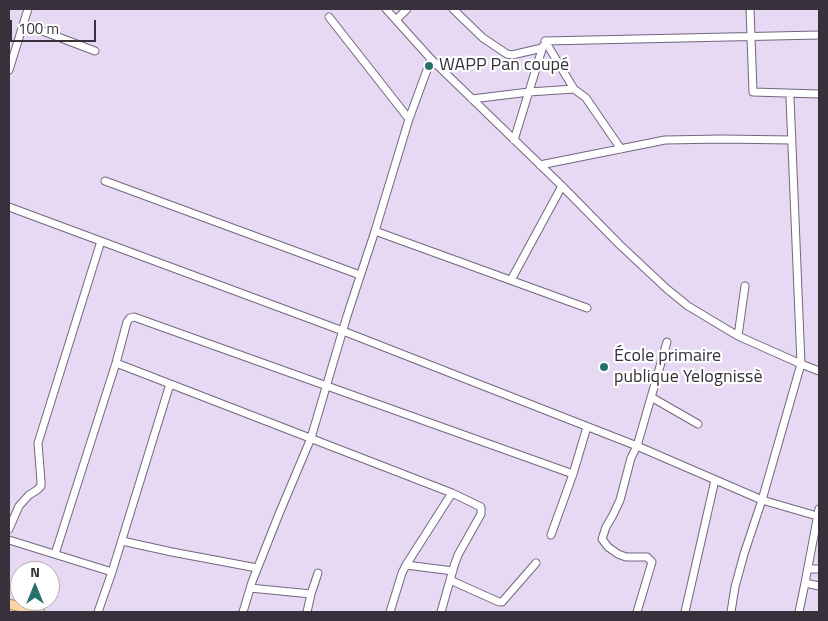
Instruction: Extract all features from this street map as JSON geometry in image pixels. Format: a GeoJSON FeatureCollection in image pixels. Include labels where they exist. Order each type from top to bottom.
{"type":"FeatureCollection","features":[{"type":"Feature","properties":{"kind":"main road"},"geometry":{"type":"LineString","coordinates":[[9,604],[40,612]]}},
{"type":"Feature","properties":{"kind":"street"},"geometry":{"type":"LineString","coordinates":[[9,68],[28,9]]}},
{"type":"Feature","properties":{"kind":"street"},"geometry":{"type":"LineString","coordinates":[[386,9],[431,59],[667,289],[688,306],[738,336],[819,371]]}},
{"type":"Feature","properties":{"kind":"street"},"geometry":{"type":"LineString","coordinates":[[396,20],[407,9]]}},
{"type":"Feature","properties":{"kind":"street"},"geometry":{"type":"LineString","coordinates":[[454,9],[483,38],[507,54],[512,55],[543,45],[819,35]]}},
{"type":"Feature","properties":{"kind":"street"},"geometry":{"type":"LineString","coordinates":[[750,9],[753,92],[819,94]]}},
{"type":"Feature","properties":{"kind":"street"},"geometry":{"type":"LineString","coordinates":[[329,17],[409,118]]}},
{"type":"Feature","properties":{"kind":"street"},"geometry":{"type":"LineString","coordinates":[[24,24],[96,51]]}},
{"type":"Feature","properties":{"kind":"street"},"geometry":{"type":"LineString","coordinates":[[543,45],[574,89],[586,98],[621,149]]}},
{"type":"Feature","properties":{"kind":"street"},"geometry":{"type":"LineString","coordinates":[[514,140],[543,45]]}},
{"type":"Feature","properties":{"kind":"street"},"geometry":{"type":"LineString","coordinates":[[243,612],[257,568],[311,438],[409,118],[431,59]]}},
{"type":"Feature","properties":{"kind":"street"},"geometry":{"type":"LineString","coordinates":[[472,99],[574,89]]}},
{"type":"Feature","properties":{"kind":"street"},"geometry":{"type":"LineString","coordinates":[[731,612],[735,587],[744,554],[762,500],[801,364],[790,98]]}},
{"type":"Feature","properties":{"kind":"street"},"geometry":{"type":"LineString","coordinates":[[540,165],[665,140],[792,140]]}},
{"type":"Feature","properties":{"kind":"street"},"geometry":{"type":"LineString","coordinates":[[105,181],[360,275]]}},
{"type":"Feature","properties":{"kind":"street"},"geometry":{"type":"LineString","coordinates":[[511,280],[562,186]]}},
{"type":"Feature","properties":{"kind":"street"},"geometry":{"type":"LineString","coordinates":[[9,207],[343,331],[637,446],[762,500],[818,513],[798,612]]}},
{"type":"Feature","properties":{"kind":"street"},"geometry":{"type":"LineString","coordinates":[[375,231],[588,308]]}},
{"type":"Feature","properties":{"kind":"street"},"geometry":{"type":"LineString","coordinates":[[9,529],[19,506],[29,495],[37,490],[42,481],[38,443],[101,242]]}},
{"type":"Feature","properties":{"kind":"street"},"geometry":{"type":"LineString","coordinates":[[738,336],[746,286]]}},
{"type":"Feature","properties":{"kind":"street"},"geometry":{"type":"LineString","coordinates":[[55,554],[116,363],[127,322],[130,318],[134,317],[573,474]]}},
{"type":"Feature","properties":{"kind":"street"},"geometry":{"type":"LineString","coordinates":[[637,612],[652,562],[647,557],[626,557],[618,554],[608,547],[602,539],[620,500],[667,342]]}},
{"type":"Feature","properties":{"kind":"street"},"geometry":{"type":"LineString","coordinates":[[116,363],[452,493],[481,507],[481,514],[458,555],[441,612]]}},
{"type":"Feature","properties":{"kind":"street"},"geometry":{"type":"LineString","coordinates":[[98,612],[122,541],[170,384]]}},
{"type":"Feature","properties":{"kind":"street"},"geometry":{"type":"LineString","coordinates":[[651,397],[698,424]]}},
{"type":"Feature","properties":{"kind":"street"},"geometry":{"type":"LineString","coordinates":[[551,535],[587,428]]}},
{"type":"Feature","properties":{"kind":"street"},"geometry":{"type":"LineString","coordinates":[[685,612],[714,480]]}},
{"type":"Feature","properties":{"kind":"street"},"geometry":{"type":"LineString","coordinates":[[390,612],[406,565],[452,493]]}},
{"type":"Feature","properties":{"kind":"street"},"geometry":{"type":"LineString","coordinates":[[9,540],[112,572]]}},
{"type":"Feature","properties":{"kind":"street"},"geometry":{"type":"LineString","coordinates":[[122,541],[257,568]]}},
{"type":"Feature","properties":{"kind":"street"},"geometry":{"type":"LineString","coordinates":[[450,580],[502,602],[536,563]]}},
{"type":"Feature","properties":{"kind":"street"},"geometry":{"type":"LineString","coordinates":[[406,565],[453,570]]}},
{"type":"Feature","properties":{"kind":"street"},"geometry":{"type":"LineString","coordinates":[[808,569],[819,569]]}},
{"type":"Feature","properties":{"kind":"street"},"geometry":{"type":"LineString","coordinates":[[307,612],[318,573]]}},
{"type":"Feature","properties":{"kind":"street"},"geometry":{"type":"LineString","coordinates":[[805,583],[819,586]]}},
{"type":"Feature","properties":{"kind":"street"},"geometry":{"type":"LineString","coordinates":[[250,588],[312,594]]}},
{"type":"Feature","properties":{"kind":"place","name":"WAPP Pan coupé"},"geometry":{"type":"Point","coordinates":[429,66]}},
{"type":"Feature","properties":{"kind":"place","name":"École primaire publique Yelognissè"},"geometry":{"type":"Point","coordinates":[604,367]}}]}
